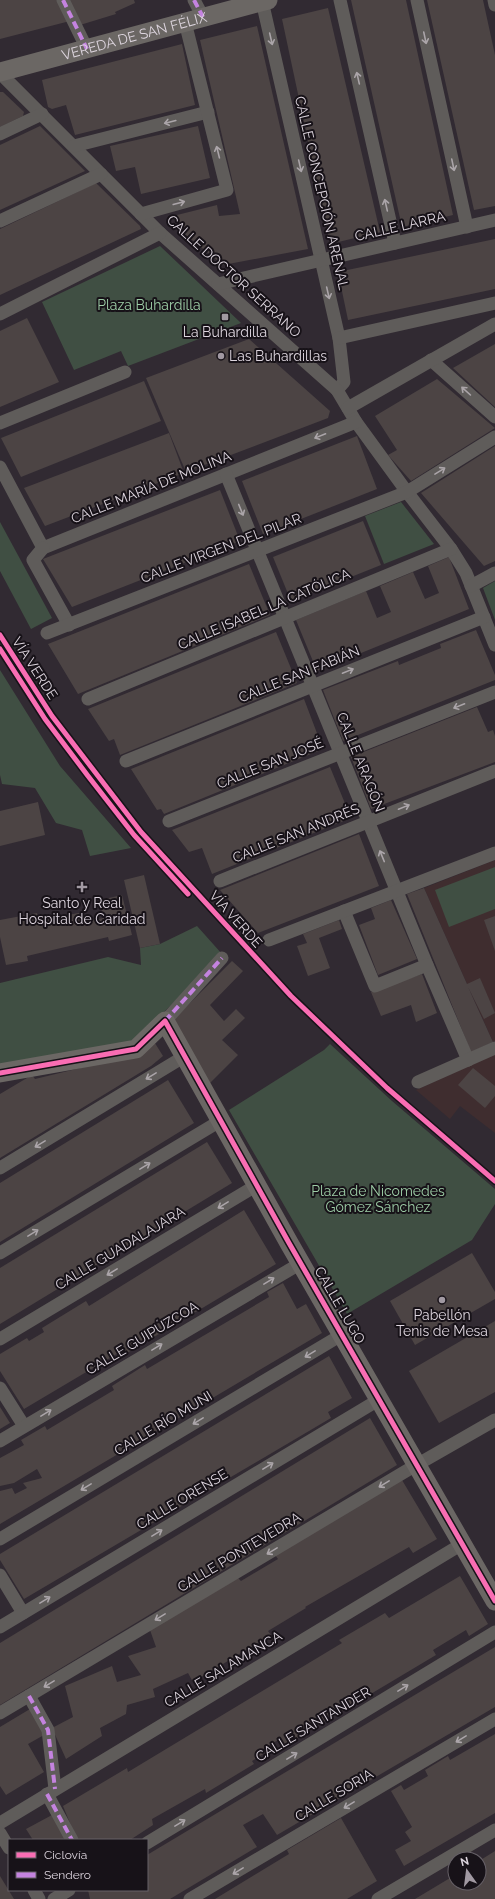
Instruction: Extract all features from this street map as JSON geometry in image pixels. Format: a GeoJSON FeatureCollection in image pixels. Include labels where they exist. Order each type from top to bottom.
{"type":"FeatureCollection","features":[{"type":"Feature","properties":{"kind":"street"},"geometry":{"type":"LineString","coordinates":[[63,0],[87,49]]}},
{"type":"Feature","properties":{"kind":"street"},"geometry":{"type":"LineString","coordinates":[[194,0],[203,17]]}},
{"type":"Feature","properties":{"kind":"street"},"geometry":{"type":"LineString","coordinates":[[340,0],[395,243]]}},
{"type":"Feature","properties":{"kind":"street"},"geometry":{"type":"LineString","coordinates":[[417,0],[467,227]]}},
{"type":"Feature","properties":{"kind":"street"},"geometry":{"type":"LineString","coordinates":[[494,0],[495,5]]}},
{"type":"Feature","properties":{"kind":"street","name":"VEREDA DE SAN FÉLIX"},"geometry":{"type":"LineString","coordinates":[[0,73],[265,1]]}},
{"type":"Feature","properties":{"kind":"street","name":"CALLE CONCEPCIÓN ARENAL"},"geometry":{"type":"LineString","coordinates":[[265,1],[338,338],[344,382],[337,390]]}},
{"type":"Feature","properties":{"kind":"street"},"geometry":{"type":"LineString","coordinates":[[141,214],[227,190],[185,22]]}},
{"type":"Feature","properties":{"kind":"street","name":"CALLE DOCTOR SERRANO"},"geometry":{"type":"LineString","coordinates":[[0,73],[160,233],[337,390],[356,422],[451,549],[466,573],[494,639]]}},
{"type":"Feature","properties":{"kind":"street"},"geometry":{"type":"LineString","coordinates":[[74,146],[208,112]]}},
{"type":"Feature","properties":{"kind":"street"},"geometry":{"type":"LineString","coordinates":[[0,134],[42,114]]}},
{"type":"Feature","properties":{"kind":"street"},"geometry":{"type":"LineString","coordinates":[[0,221],[102,174]]}},
{"type":"Feature","properties":{"kind":"street","name":"CALLE LARRA"},"geometry":{"type":"LineString","coordinates":[[218,284],[495,220]]}},
{"type":"Feature","properties":{"kind":"street"},"geometry":{"type":"LineString","coordinates":[[0,314],[160,233]]}},
{"type":"Feature","properties":{"kind":"street"},"geometry":{"type":"LineString","coordinates":[[338,338],[495,303]]}},
{"type":"Feature","properties":{"kind":"street"},"geometry":{"type":"LineString","coordinates":[[348,408],[495,324]]}},
{"type":"Feature","properties":{"kind":"street"},"geometry":{"type":"LineString","coordinates":[[432,360],[495,417]]}},
{"type":"Feature","properties":{"kind":"street"},"geometry":{"type":"LineString","coordinates":[[0,423],[125,372]]}},
{"type":"Feature","properties":{"kind":"street","name":"CALLE MARÍA DE MOLINA"},"geometry":{"type":"LineString","coordinates":[[43,548],[356,422]]}},
{"type":"Feature","properties":{"kind":"street","name":"CALLE VIRGEN DEL PILAR"},"geometry":{"type":"LineString","coordinates":[[47,633],[407,492],[495,437]]}},
{"type":"Feature","properties":{"kind":"street"},"geometry":{"type":"LineString","coordinates":[[0,467],[43,548],[33,560],[69,625]]}},
{"type":"Feature","properties":{"kind":"street","name":"CALLE ARAGÓN"},"geometry":{"type":"LineString","coordinates":[[226,474],[396,891],[468,1060]]}},
{"type":"Feature","properties":{"kind":"street","name":"CALLE ISABEL LA CATÓLICA"},"geometry":{"type":"LineString","coordinates":[[88,699],[451,549]]}},
{"type":"Feature","properties":{"kind":"street"},"geometry":{"type":"LineString","coordinates":[[471,586],[495,573]]}},
{"type":"Feature","properties":{"kind":"street","name":"CALLE SAN FABIÁN"},"geometry":{"type":"LineString","coordinates":[[126,760],[484,617]]}},
{"type":"Feature","properties":{"kind":"street","name":"CALLE SAN JOSÉ"},"geometry":{"type":"LineString","coordinates":[[169,821],[495,692]]}},
{"type":"Feature","properties":{"kind":"street","name":"CALLE SAN ANDRÉS"},"geometry":{"type":"LineString","coordinates":[[220,880],[495,771]]}},
{"type":"Feature","properties":{"kind":"street"},"geometry":{"type":"LineString","coordinates":[[269,940],[495,853]]}},
{"type":"Feature","properties":{"kind":"street"},"geometry":{"type":"LineString","coordinates":[[344,912],[375,986],[427,965]]}},
{"type":"Feature","properties":{"kind":"street"},"geometry":{"type":"LineString","coordinates":[[0,1073],[136,1048],[165,1021],[222,958]]}},
{"type":"Feature","properties":{"kind":"street","name":"CALLE LUGO"},"geometry":{"type":"LineString","coordinates":[[165,1021],[220,1121],[495,1601]]}},
{"type":"Feature","properties":{"kind":"street"},"geometry":{"type":"LineString","coordinates":[[418,1082],[495,1048]]}},
{"type":"Feature","properties":{"kind":"street"},"geometry":{"type":"LineString","coordinates":[[0,1168],[185,1056]]}},
{"type":"Feature","properties":{"kind":"street"},"geometry":{"type":"LineString","coordinates":[[0,1253],[220,1121]]}},
{"type":"Feature","properties":{"kind":"street","name":"CALLE GUADALAJARA"},"geometry":{"type":"LineString","coordinates":[[0,1339],[257,1184]]}},
{"type":"Feature","properties":{"kind":"street","name":"CALLE GUIPÚZCOA"},"geometry":{"type":"LineString","coordinates":[[0,1441],[301,1263]]}},
{"type":"Feature","properties":{"kind":"street","name":"CALLE RÍO MUNI"},"geometry":{"type":"LineString","coordinates":[[0,1539],[343,1334]]}},
{"type":"Feature","properties":{"kind":"street"},"geometry":{"type":"LineString","coordinates":[[0,1388],[24,1426]]}},
{"type":"Feature","properties":{"kind":"street","name":"CALLE ORENSE"},"geometry":{"type":"LineString","coordinates":[[0,1627],[380,1398]]}},
{"type":"Feature","properties":{"kind":"street","name":"CALLE PONTEVEDRA"},"geometry":{"type":"LineString","coordinates":[[0,1713],[417,1464],[495,1420]]}},
{"type":"Feature","properties":{"kind":"street","name":"CALLE SALAMANCA"},"geometry":{"type":"LineString","coordinates":[[0,1823],[462,1544]]}},
{"type":"Feature","properties":{"kind":"street"},"geometry":{"type":"LineString","coordinates":[[0,1575],[23,1613]]}},
{"type":"Feature","properties":{"kind":"street","name":"CALLE SANTANDER"},"geometry":{"type":"LineString","coordinates":[[148,1842],[495,1632]]}},
{"type":"Feature","properties":{"kind":"street"},"geometry":{"type":"LineString","coordinates":[[29,1696],[48,1730],[51,1792],[72,1839]]}},
{"type":"Feature","properties":{"kind":"street","name":"CALLE SORIA"},"geometry":{"type":"LineString","coordinates":[[190,1899],[495,1719]]}},
{"type":"Feature","properties":{"kind":"street"},"geometry":{"type":"LineString","coordinates":[[378,1899],[495,1830]]}},
{"type":"Feature","properties":{"kind":"street"},"geometry":{"type":"LineString","coordinates":[[0,1833],[8,1846]]}},
{"type":"Feature","properties":{"kind":"street"},"geometry":{"type":"LineString","coordinates":[[54,1899],[67,1891]]}},
{"type":"Feature","properties":{"kind":"shaded area"},"geometry":{"type":"Polygon","coordinates":[[[495,860],[495,1041],[493,1042],[424,888],[495,860]]]}},
{"type":"Feature","properties":{"kind":"shaded area"},"geometry":{"type":"Polygon","coordinates":[[[495,1054],[495,1133],[460,1106],[450,1119],[416,1090],[495,1054]]]}},
{"type":"Feature","properties":{"kind":"green space","name":"Plaza Buhardilla"},"geometry":{"type":"Polygon","coordinates":[[[160,246],[241,323],[128,366],[121,351],[74,370],[42,302],[160,246]]]}},
{"type":"Feature","properties":{"kind":"green space"},"geometry":{"type":"Polygon","coordinates":[[[401,502],[434,544],[384,564],[365,516],[401,502]]]}},
{"type":"Feature","properties":{"kind":"green space"},"geometry":{"type":"Polygon","coordinates":[[[0,522],[52,618],[31,629],[0,571],[0,522]]]}},
{"type":"Feature","properties":{"kind":"green space"},"geometry":{"type":"Polygon","coordinates":[[[495,581],[495,620],[483,588],[495,581]]]}},
{"type":"Feature","properties":{"kind":"green space"},"geometry":{"type":"Polygon","coordinates":[[[0,670],[60,766],[131,848],[90,856],[82,830],[56,823],[35,788],[2,784],[0,775],[0,670]]]}},
{"type":"Feature","properties":{"kind":"green space"},"geometry":{"type":"Polygon","coordinates":[[[495,867],[495,909],[449,927],[435,890],[495,867]]]}},
{"type":"Feature","properties":{"kind":"green space"},"geometry":{"type":"Polygon","coordinates":[[[197,926],[222,954],[135,1041],[0,1067],[0,983],[108,957],[141,965],[140,948],[160,944],[197,926]]]}},
{"type":"Feature","properties":{"kind":"green space","name":"Plaza de Nicomedes Gómez Sánchez"},"geometry":{"type":"Polygon","coordinates":[[[330,1044],[392,1101],[495,1189],[495,1204],[472,1240],[347,1314],[229,1110],[324,1050],[330,1044]]]}},
{"type":"Feature","properties":{"kind":"building"},"geometry":{"type":"Polygon","coordinates":[[[0,0],[60,0],[70,21],[0,39],[0,0]]]}},
{"type":"Feature","properties":{"kind":"building"},"geometry":{"type":"Polygon","coordinates":[[[68,0],[134,0],[135,3],[115,12],[116,14],[80,25],[68,0]]]}},
{"type":"Feature","properties":{"kind":"building"},"geometry":{"type":"Polygon","coordinates":[[[351,0],[406,0],[453,215],[402,227],[351,0]]]}},
{"type":"Feature","properties":{"kind":"building"},"geometry":{"type":"Polygon","coordinates":[[[427,0],[483,0],[495,55],[495,206],[474,210],[427,0]]]}},
{"type":"Feature","properties":{"kind":"building"},"geometry":{"type":"Polygon","coordinates":[[[328,8],[380,232],[330,244],[282,19],[328,8]]]}},
{"type":"Feature","properties":{"kind":"building"},"geometry":{"type":"Polygon","coordinates":[[[257,26],[308,249],[223,265],[181,231],[177,215],[217,205],[219,216],[240,214],[200,40],[257,26]]]}},
{"type":"Feature","properties":{"kind":"building"},"geometry":{"type":"Polygon","coordinates":[[[182,44],[195,105],[75,135],[66,105],[52,109],[48,107],[42,80],[182,44]]]}},
{"type":"Feature","properties":{"kind":"building"},"geometry":{"type":"Polygon","coordinates":[[[0,92],[3,92],[24,112],[23,116],[0,127],[0,92]]]}},
{"type":"Feature","properties":{"kind":"building"},"geometry":{"type":"Polygon","coordinates":[[[40,126],[85,171],[0,210],[0,145],[40,126]]]}},
{"type":"Feature","properties":{"kind":"building"},"geometry":{"type":"Polygon","coordinates":[[[198,126],[210,178],[141,194],[135,167],[116,171],[110,146],[198,126]]]}},
{"type":"Feature","properties":{"kind":"building"},"geometry":{"type":"Polygon","coordinates":[[[96,183],[140,226],[141,229],[0,295],[0,229],[96,183]]]}},
{"type":"Feature","properties":{"kind":"building"},"geometry":{"type":"Polygon","coordinates":[[[495,239],[495,289],[348,320],[338,272],[495,239]]]}},
{"type":"Feature","properties":{"kind":"building"},"geometry":{"type":"Polygon","coordinates":[[[27,318],[59,382],[0,407],[0,331],[27,318]]]}},
{"type":"Feature","properties":{"kind":"building"},"geometry":{"type":"Polygon","coordinates":[[[249,339],[330,411],[328,418],[186,472],[146,378],[249,339]]]}},
{"type":"Feature","properties":{"kind":"building"},"geometry":{"type":"Polygon","coordinates":[[[495,344],[495,407],[453,368],[495,344]]]}},
{"type":"Feature","properties":{"kind":"building"},"geometry":{"type":"Polygon","coordinates":[[[437,379],[495,428],[411,481],[388,455],[397,450],[375,416],[437,379]]]}},
{"type":"Feature","properties":{"kind":"building"},"geometry":{"type":"Polygon","coordinates":[[[144,381],[161,421],[21,477],[1,438],[144,381]]]}},
{"type":"Feature","properties":{"kind":"building"},"geometry":{"type":"Polygon","coordinates":[[[169,433],[184,473],[45,526],[24,488],[169,433]]]}},
{"type":"Feature","properties":{"kind":"building"},"geometry":{"type":"Polygon","coordinates":[[[357,436],[377,489],[263,534],[242,481],[357,436]]]}},
{"type":"Feature","properties":{"kind":"building"},"geometry":{"type":"Polygon","coordinates":[[[495,446],[495,561],[484,566],[421,493],[495,446]]]}},
{"type":"Feature","properties":{"kind":"building"},"geometry":{"type":"Polygon","coordinates":[[[220,490],[240,541],[72,607],[43,559],[220,490]]]}},
{"type":"Feature","properties":{"kind":"building"},"geometry":{"type":"Polygon","coordinates":[[[363,521],[381,565],[291,601],[273,557],[363,521]]]}},
{"type":"Feature","properties":{"kind":"building"},"geometry":{"type":"Polygon","coordinates":[[[449,557],[469,609],[317,671],[296,620],[366,591],[377,618],[391,612],[380,586],[413,572],[425,599],[439,593],[428,566],[449,557]]]}},
{"type":"Feature","properties":{"kind":"building"},"geometry":{"type":"Polygon","coordinates":[[[249,564],[270,615],[78,694],[48,644],[249,564]]]}},
{"type":"Feature","properties":{"kind":"building"},"geometry":{"type":"Polygon","coordinates":[[[476,630],[495,675],[495,680],[343,741],[323,690],[398,661],[399,665],[441,648],[440,644],[476,630]]]}},
{"type":"Feature","properties":{"kind":"building"},"geometry":{"type":"Polygon","coordinates":[[[276,632],[297,683],[120,755],[114,739],[109,741],[88,709],[276,632]]]}},
{"type":"Feature","properties":{"kind":"building"},"geometry":{"type":"Polygon","coordinates":[[[304,699],[323,749],[164,814],[161,809],[157,810],[131,769],[304,699]]]}},
{"type":"Feature","properties":{"kind":"building"},"geometry":{"type":"Polygon","coordinates":[[[477,707],[488,732],[493,730],[495,736],[495,762],[371,809],[351,757],[477,707]]]}},
{"type":"Feature","properties":{"kind":"building"},"geometry":{"type":"Polygon","coordinates":[[[330,767],[351,818],[212,874],[202,848],[189,852],[172,830],[330,767]]]}},
{"type":"Feature","properties":{"kind":"building"},"geometry":{"type":"Polygon","coordinates":[[[38,802],[45,835],[0,846],[0,811],[38,802]]]}},
{"type":"Feature","properties":{"kind":"building"},"geometry":{"type":"Polygon","coordinates":[[[359,834],[379,886],[258,933],[220,890],[359,834]]]}},
{"type":"Feature","properties":{"kind":"building"},"geometry":{"type":"Polygon","coordinates":[[[144,875],[160,944],[140,948],[124,880],[144,875]]]}},
{"type":"Feature","properties":{"kind":"building"},"geometry":{"type":"Polygon","coordinates":[[[424,888],[467,984],[480,978],[495,1013],[484,1019],[468,987],[493,1042],[471,1052],[407,894],[424,888]]]}},
{"type":"Feature","properties":{"kind":"building"},"geometry":{"type":"Polygon","coordinates":[[[122,895],[132,935],[109,941],[108,937],[27,956],[28,961],[6,965],[0,937],[0,920],[37,913],[39,921],[83,912],[86,922],[103,918],[100,900],[122,895]]]}},
{"type":"Feature","properties":{"kind":"building"},"geometry":{"type":"Polygon","coordinates":[[[391,900],[417,959],[378,975],[359,925],[375,919],[371,908],[391,900]]]}},
{"type":"Feature","properties":{"kind":"building"},"geometry":{"type":"Polygon","coordinates":[[[495,916],[495,951],[484,920],[495,916]]]}},
{"type":"Feature","properties":{"kind":"building"},"geometry":{"type":"Polygon","coordinates":[[[339,920],[342,929],[319,938],[330,968],[308,976],[297,946],[307,943],[303,934],[339,920]]]}},
{"type":"Feature","properties":{"kind":"building"},"geometry":{"type":"Polygon","coordinates":[[[232,961],[243,971],[210,1005],[224,1021],[236,1009],[245,1018],[222,1040],[238,1055],[210,1083],[173,1020],[232,961]]]}},
{"type":"Feature","properties":{"kind":"building"},"geometry":{"type":"Polygon","coordinates":[[[422,974],[437,1013],[416,1022],[411,1005],[381,1016],[371,992],[422,974]]]}},
{"type":"Feature","properties":{"kind":"building"},"geometry":{"type":"Polygon","coordinates":[[[153,1040],[163,1056],[151,1066],[0,1158],[0,1094],[32,1075],[35,1079],[138,1054],[153,1040]]]}},
{"type":"Feature","properties":{"kind":"building"},"geometry":{"type":"Polygon","coordinates":[[[473,1068],[495,1086],[495,1096],[485,1108],[458,1085],[473,1068]]]}},
{"type":"Feature","properties":{"kind":"building"},"geometry":{"type":"Polygon","coordinates":[[[168,1080],[194,1123],[0,1242],[0,1183],[168,1080]]]}},
{"type":"Feature","properties":{"kind":"building"},"geometry":{"type":"Polygon","coordinates":[[[207,1142],[232,1183],[0,1324],[0,1268],[207,1142]]]}},
{"type":"Feature","properties":{"kind":"building"},"geometry":{"type":"Polygon","coordinates":[[[244,1210],[276,1264],[122,1356],[120,1352],[24,1409],[0,1371],[0,1354],[27,1338],[29,1341],[44,1332],[42,1328],[86,1301],[89,1306],[244,1210]]]}},
{"type":"Feature","properties":{"kind":"building","name":"Pabellón Tenis de Mesa"},"geometry":{"type":"Polygon","coordinates":[[[472,1253],[495,1292],[495,1299],[415,1345],[390,1301],[472,1253]]]}},
{"type":"Feature","properties":{"kind":"building"},"geometry":{"type":"Polygon","coordinates":[[[283,1283],[297,1309],[306,1304],[322,1333],[0,1524],[0,1491],[12,1488],[15,1494],[27,1488],[23,1483],[42,1478],[37,1469],[14,1483],[0,1486],[0,1458],[24,1445],[21,1440],[45,1426],[47,1430],[114,1390],[112,1386],[145,1365],[147,1369],[269,1297],[267,1292],[283,1283]]]}},
{"type":"Feature","properties":{"kind":"building"},"geometry":{"type":"Polygon","coordinates":[[[495,1321],[495,1392],[439,1423],[409,1371],[495,1321]]]}},
{"type":"Feature","properties":{"kind":"building"},"geometry":{"type":"Polygon","coordinates":[[[329,1356],[352,1398],[328,1412],[331,1418],[24,1599],[0,1560],[0,1554],[329,1356]]]}},
{"type":"Feature","properties":{"kind":"building"},"geometry":{"type":"Polygon","coordinates":[[[0,1407],[10,1423],[0,1429],[0,1407]]]}},
{"type":"Feature","properties":{"kind":"building"},"geometry":{"type":"Polygon","coordinates":[[[370,1418],[397,1465],[0,1705],[0,1643],[370,1418]]]}},
{"type":"Feature","properties":{"kind":"building"},"geometry":{"type":"Polygon","coordinates":[[[402,1480],[437,1539],[413,1553],[409,1547],[305,1607],[306,1608],[268,1631],[271,1635],[193,1682],[188,1673],[153,1689],[155,1697],[127,1705],[126,1714],[100,1728],[102,1736],[66,1759],[52,1728],[73,1717],[65,1686],[112,1666],[117,1682],[141,1675],[128,1656],[156,1647],[150,1630],[238,1578],[241,1581],[278,1559],[275,1555],[402,1480]]]}},
{"type":"Feature","properties":{"kind":"building"},"geometry":{"type":"Polygon","coordinates":[[[460,1576],[488,1624],[469,1636],[466,1630],[433,1650],[436,1655],[282,1747],[278,1740],[263,1749],[265,1753],[252,1761],[254,1764],[206,1793],[205,1789],[152,1819],[153,1825],[132,1839],[77,1839],[63,1806],[127,1768],[128,1772],[342,1643],[339,1640],[385,1613],[389,1618],[460,1576]]]}},
{"type":"Feature","properties":{"kind":"building"},"geometry":{"type":"Polygon","coordinates":[[[495,1647],[495,1707],[277,1835],[263,1814],[243,1825],[257,1847],[170,1899],[90,1899],[88,1891],[148,1891],[148,1854],[495,1647]]]}},
{"type":"Feature","properties":{"kind":"building"},"geometry":{"type":"Polygon","coordinates":[[[30,1709],[44,1735],[28,1744],[44,1772],[6,1795],[0,1786],[0,1727],[30,1709]]]}},
{"type":"Feature","properties":{"kind":"building"},"geometry":{"type":"Polygon","coordinates":[[[495,1734],[495,1813],[404,1866],[395,1850],[411,1841],[405,1832],[412,1827],[391,1791],[401,1785],[404,1790],[428,1776],[425,1770],[448,1756],[450,1760],[495,1734]]]}},
{"type":"Feature","properties":{"kind":"building"},"geometry":{"type":"Polygon","coordinates":[[[52,1815],[65,1839],[32,1839],[26,1829],[52,1815]]]}},
{"type":"Feature","properties":{"kind":"building"},"geometry":{"type":"Polygon","coordinates":[[[341,1818],[377,1881],[347,1899],[215,1899],[289,1854],[287,1850],[341,1818]]]}},
{"type":"Feature","properties":{"kind":"building"},"geometry":{"type":"Polygon","coordinates":[[[495,1851],[495,1899],[415,1899],[447,1880],[447,1891],[487,1891],[487,1856],[495,1851]]]}},
{"type":"Feature","properties":{"kind":"building"},"geometry":{"type":"Polygon","coordinates":[[[0,1876],[14,1899],[0,1899],[0,1876]]]}},
{"type":"Feature","properties":{"kind":"marked path"},"geometry":{"type":"LineString","coordinates":[[63,0],[87,49]]}},
{"type":"Feature","properties":{"kind":"marked path"},"geometry":{"type":"LineString","coordinates":[[194,0],[203,17]]}},
{"type":"Feature","properties":{"kind":"marked path"},"geometry":{"type":"LineString","coordinates":[[165,1021],[222,958]]}},
{"type":"Feature","properties":{"kind":"marked path"},"geometry":{"type":"LineString","coordinates":[[29,1696],[48,1730],[55,1789]]}},
{"type":"Feature","properties":{"kind":"marked path"},"geometry":{"type":"LineString","coordinates":[[47,1794],[71,1839]]}},
{"type":"Feature","properties":{"kind":"cycle path","name":"VÍA VERDE"},"geometry":{"type":"LineString","coordinates":[[0,635],[52,716],[141,832],[291,996],[387,1088],[495,1181]]}},
{"type":"Feature","properties":{"kind":"cycle path"},"geometry":{"type":"LineString","coordinates":[[0,649],[45,719],[88,776],[134,835],[188,894]]}},
{"type":"Feature","properties":{"kind":"cycle path"},"geometry":{"type":"LineString","coordinates":[[0,1073],[136,1049],[165,1021],[289,1243],[495,1601]]}},
{"type":"Feature","properties":{"kind":"place","name":"La Buhardilla"},"geometry":{"type":"Point","coordinates":[225,317]}},
{"type":"Feature","properties":{"kind":"place","name":"Las Buhardillas"},"geometry":{"type":"Point","coordinates":[221,356]}},
{"type":"Feature","properties":{"kind":"place","name":"Santo y Real Hospital de Caridad"},"geometry":{"type":"Point","coordinates":[82,887]}},
{"type":"Feature","properties":{"kind":"place","name":"Pabellón Tenis de Mesa"},"geometry":{"type":"Point","coordinates":[442,1300]}}]}
